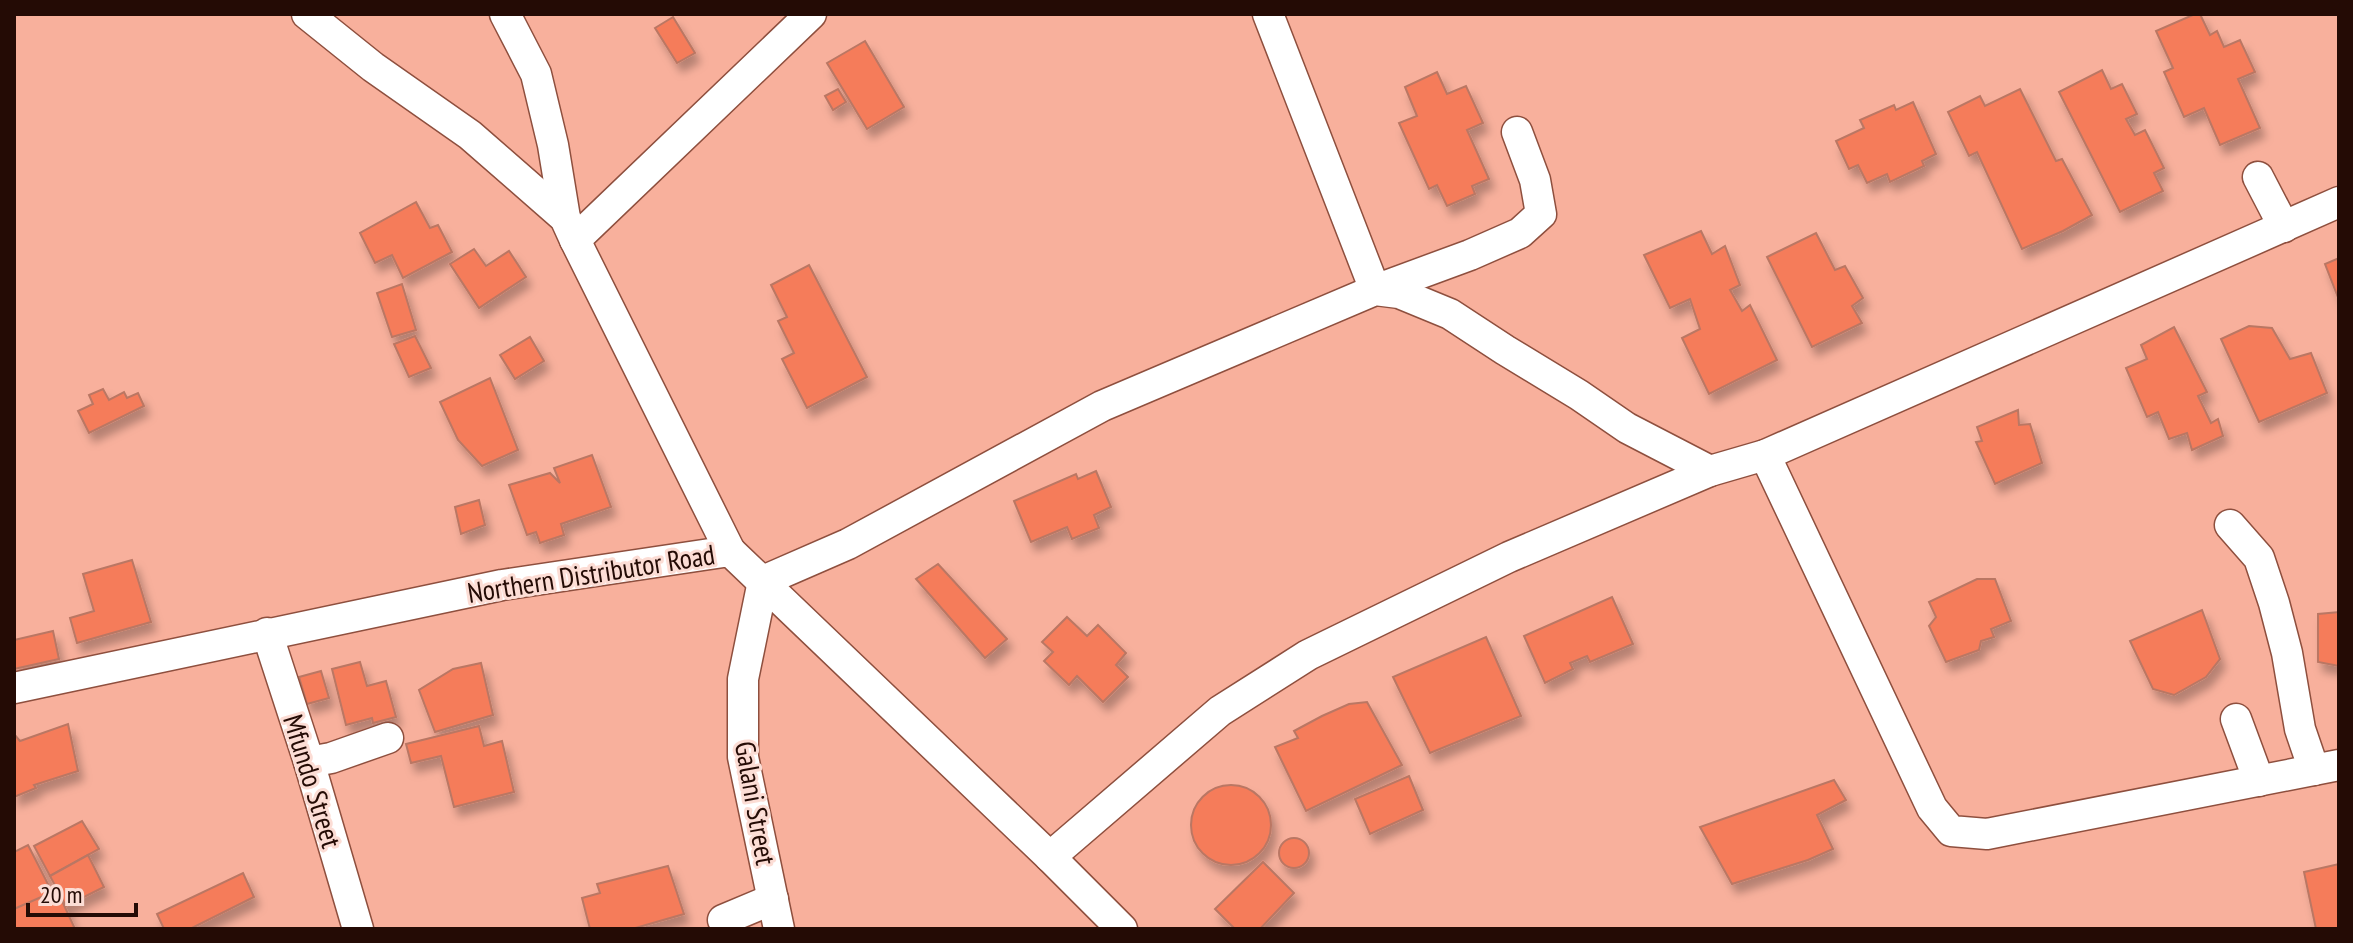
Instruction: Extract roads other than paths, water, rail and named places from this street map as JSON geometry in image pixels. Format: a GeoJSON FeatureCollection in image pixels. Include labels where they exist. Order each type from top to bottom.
{"type":"FeatureCollection","features":[{"type":"Feature","properties":{"kind":"street"},"geometry":{"type":"LineString","coordinates":[[307,14],[373,67],[470,135],[570,229]]}},
{"type":"Feature","properties":{"kind":"street"},"geometry":{"type":"LineString","coordinates":[[505,14],[536,74],[570,229],[730,551]]}},
{"type":"Feature","properties":{"kind":"street"},"geometry":{"type":"LineString","coordinates":[[570,229],[811,14]]}},
{"type":"Feature","properties":{"kind":"street"},"geometry":{"type":"LineString","coordinates":[[1268,14],[1375,290]]}},
{"type":"Feature","properties":{"kind":"street"},"geometry":{"type":"LineString","coordinates":[[763,581],[848,544],[1102,406],[1375,290],[1520,233],[1541,214],[1535,180],[1517,132]]}},
{"type":"Feature","properties":{"kind":"street"},"geometry":{"type":"LineString","coordinates":[[2258,177],[2284,227]]}},
{"type":"Feature","properties":{"kind":"street"},"geometry":{"type":"LineString","coordinates":[[1050,857],[1220,711],[1308,655],[1509,557],[1710,471],[1765,455],[2339,202]]}},
{"type":"Feature","properties":{"kind":"street"},"geometry":{"type":"LineString","coordinates":[[1375,290],[1399,293],[1450,314],[1627,428],[1710,471]]}},
{"type":"Feature","properties":{"kind":"street"},"geometry":{"type":"LineString","coordinates":[[1765,455],[1932,808],[1951,831],[1987,834],[2326,768],[2300,729],[2287,653],[2259,558],[2230,525]]}},
{"type":"Feature","properties":{"kind":"street","name":"Northern Distributor Road"},"geometry":{"type":"LineString","coordinates":[[14,688],[502,585],[730,551],[1122,929]]}},
{"type":"Feature","properties":{"kind":"street","name":"Galani Street"},"geometry":{"type":"LineString","coordinates":[[763,581],[743,679],[743,757],[779,929]]}},
{"type":"Feature","properties":{"kind":"street","name":"Mfundo Street"},"geometry":{"type":"LineString","coordinates":[[267,633],[358,929]]}},
{"type":"Feature","properties":{"kind":"street"},"geometry":{"type":"LineString","coordinates":[[2236,719],[2259,781]]}},
{"type":"Feature","properties":{"kind":"street"},"geometry":{"type":"LineString","coordinates":[[309,762],[331,758],[388,738]]}},
{"type":"Feature","properties":{"kind":"street"},"geometry":{"type":"LineString","coordinates":[[723,920],[773,899]]}}]}
